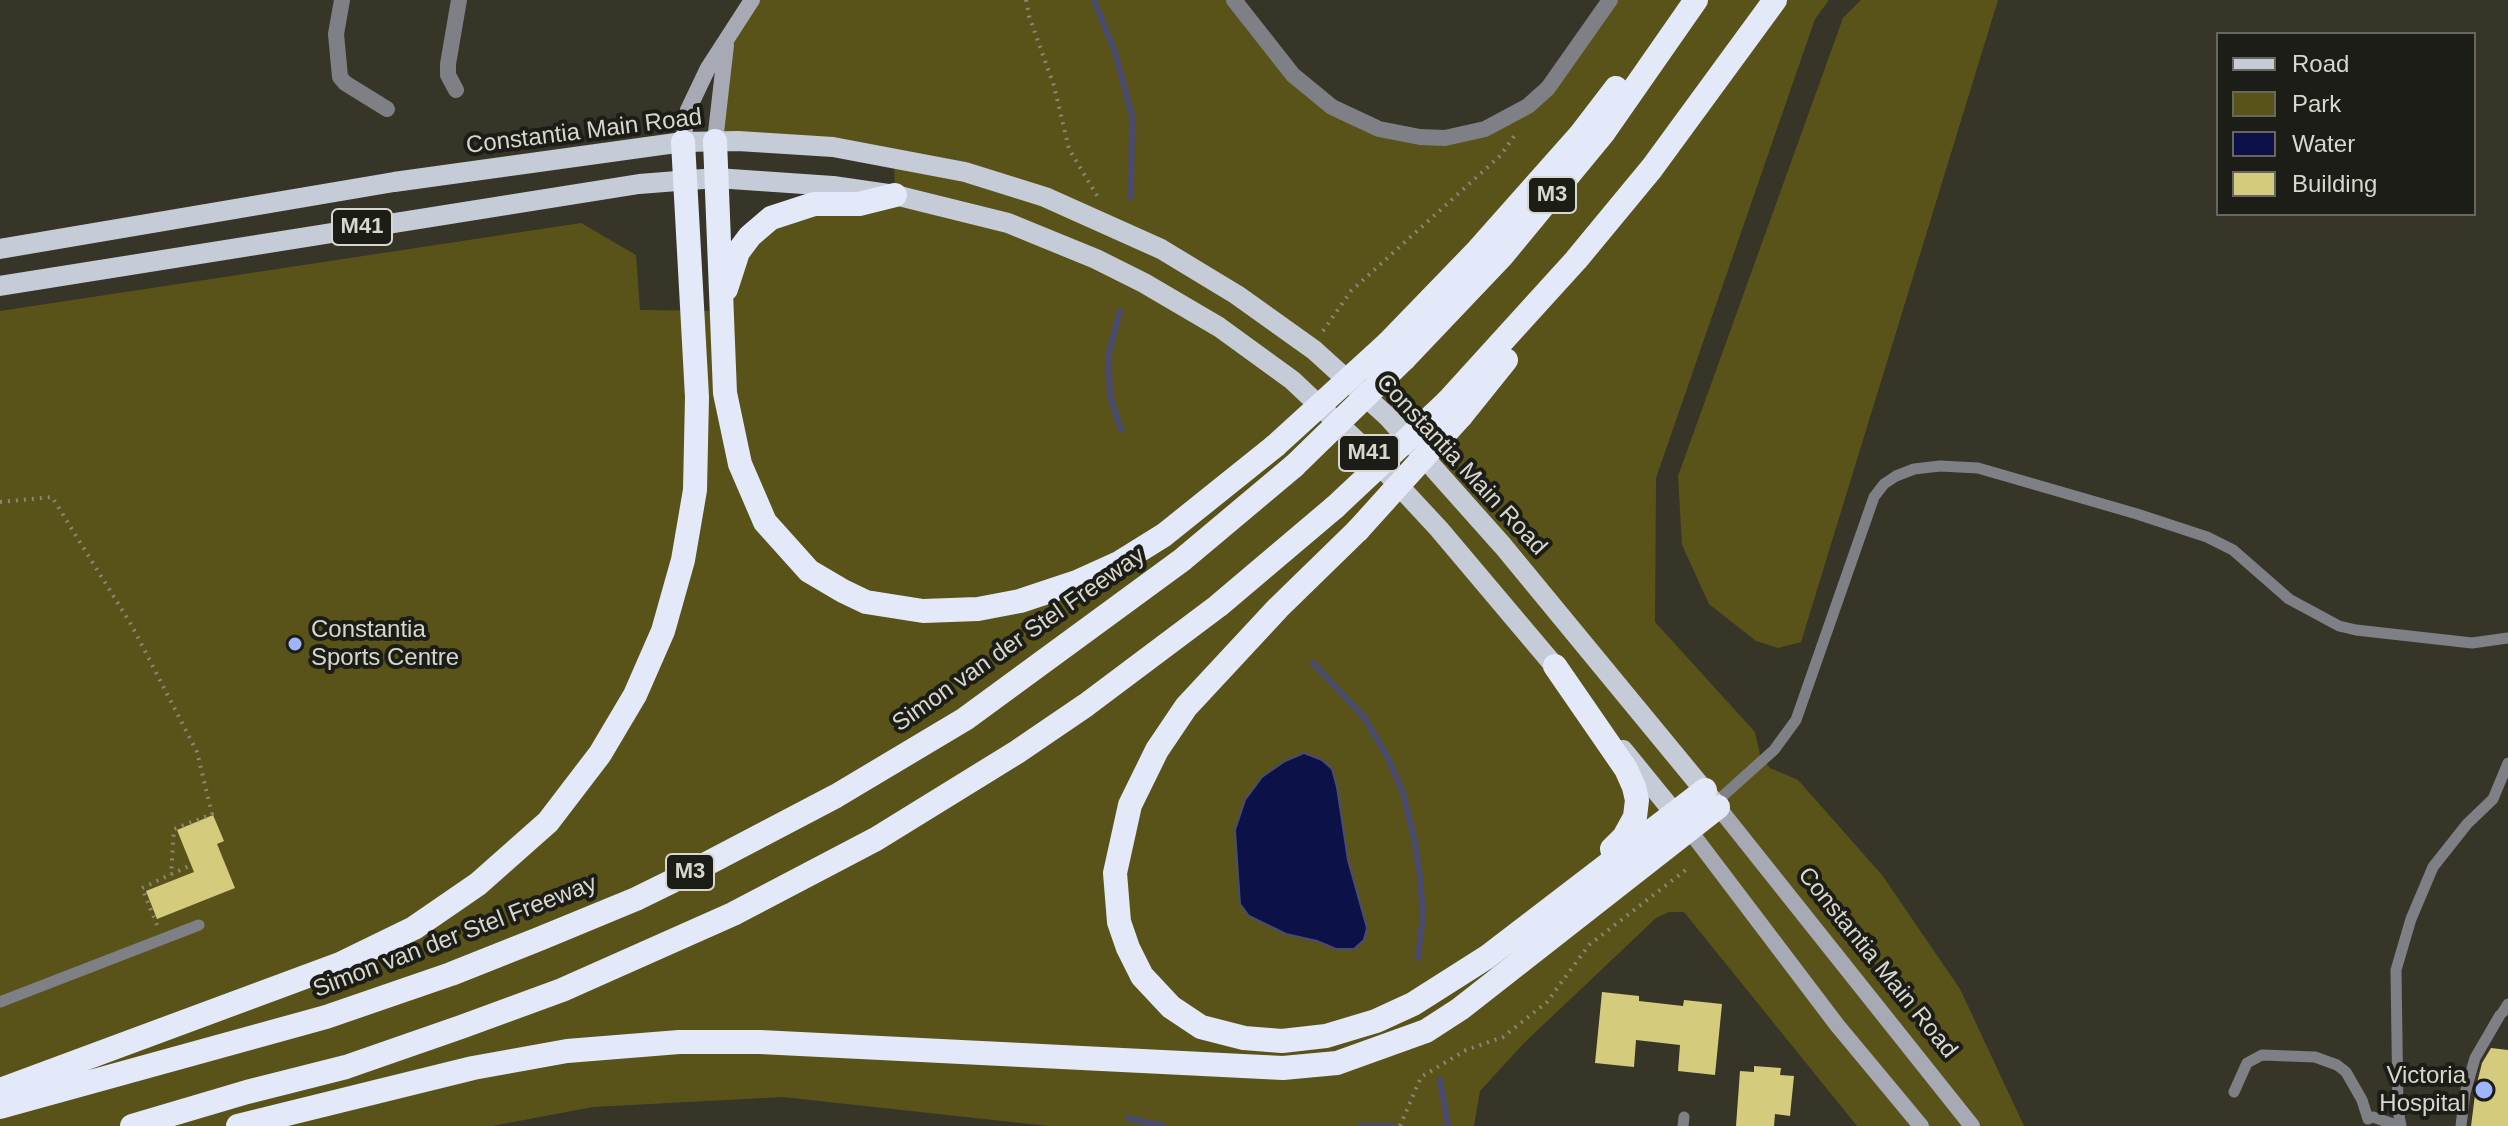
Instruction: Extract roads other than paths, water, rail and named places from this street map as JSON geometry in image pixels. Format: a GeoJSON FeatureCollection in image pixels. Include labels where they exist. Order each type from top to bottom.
{"type":"FeatureCollection","features":[{"type":"Feature","properties":{"kind":"highway","name":"M3"},"geometry":{"type":"LineString","coordinates":[[132,1126],[346,1067],[575,985],[770,895],[876,839],[1017,752],[1086,705],[1218,606],[1454,409],[1521,340],[1576,260],[1652,168],[1775,0]]}},
{"type":"Feature","properties":{"kind":"highway"},"geometry":{"type":"LineString","coordinates":[[715,141],[725,393],[740,464],[765,522],[809,571],[866,602],[923,611],[978,609],[1020,601],[1077,582],[1119,563],[1164,535],[1396,351],[1629,73],[1690,8]]}},
{"type":"Feature","properties":{"kind":"highway"},"geometry":{"type":"LineString","coordinates":[[0,1090],[340,964],[414,928],[478,884],[548,822],[600,754],[635,695],[663,631],[683,560],[695,490],[697,397],[683,142]]}},
{"type":"Feature","properties":{"kind":"highway"},"geometry":{"type":"LineString","coordinates":[[722,311],[735,259],[750,236],[764,223],[802,207],[859,204],[895,195]]}},
{"type":"Feature","properties":{"kind":"highway","name":"Simon van der Stel Freeway"},"geometry":{"type":"LineString","coordinates":[[0,1107],[326,1017],[510,950],[636,899],[836,796],[965,719],[1182,560],[1294,466],[1396,351]]}},
{"type":"Feature","properties":{"kind":"highway"},"geometry":{"type":"LineString","coordinates":[[1454,409],[1358,530],[1235,653],[1186,707],[1157,750],[1130,805],[1115,873],[1119,922],[1142,976],[1171,1007],[1201,1027],[1221,1034],[1282,1041],[1326,1036],[1376,1021],[1413,1004],[1487,957],[1553,906],[1712,800]]}},
{"type":"Feature","properties":{"kind":"highway"},"geometry":{"type":"LineString","coordinates":[[1553,906],[1565,891],[1620,842],[1632,824],[1637,807],[1634,787],[1626,769],[1555,666]]}},
{"type":"Feature","properties":{"kind":"highway"},"geometry":{"type":"LineString","coordinates":[[238,1126],[473,1068],[567,1051],[679,1042],[760,1042],[1283,1068],[1337,1063],[1426,1031],[1460,1009],[1682,822]]}},
{"type":"Feature","properties":{"kind":"main road"},"geometry":{"type":"LineString","coordinates":[[683,142],[688,110],[708,68],[752,0]]}},
{"type":"Feature","properties":{"kind":"main road"},"geometry":{"type":"LineString","coordinates":[[715,141],[727,39]]}},
{"type":"Feature","properties":{"kind":"main road","name":"Constantia Main Road"},"geometry":{"type":"LineString","coordinates":[[0,249],[394,182],[683,142],[715,141],[833,147],[965,172],[1045,197],[1107,223],[1161,249],[1237,295],[1314,350],[1388,417],[1503,546],[1712,800],[1972,1126]]}},
{"type":"Feature","properties":{"kind":"main road","name":"M41"},"geometry":{"type":"LineString","coordinates":[[0,286],[614,188],[716,178],[833,186],[895,195],[1008,223],[1066,247],[1144,283],[1219,327],[1292,380],[1360,444],[1439,529],[1555,666],[1682,822],[1837,1025],[1921,1126]]}},
{"type":"Feature","properties":{"kind":"street"},"geometry":{"type":"LineString","coordinates":[[342,0],[336,34],[340,77],[387,109]]}},
{"type":"Feature","properties":{"kind":"street"},"geometry":{"type":"LineString","coordinates":[[456,90],[448,75],[448,64],[459,0]]}},
{"type":"Feature","properties":{"kind":"street"},"geometry":{"type":"LineString","coordinates":[[1234,0],[1293,75],[1332,107],[1379,129],[1445,138],[1485,129],[1528,106],[1548,88],[1610,0]]}},
{"type":"Feature","properties":{"kind":"lane"},"geometry":{"type":"LineString","coordinates":[[1712,800],[1774,750],[1796,720],[1874,497],[1884,484],[1914,469],[1940,466],[1978,468],[2207,537],[2233,550],[2289,599],[2339,626],[2472,643],[2508,638]]}},
{"type":"Feature","properties":{"kind":"lane"},"geometry":{"type":"LineString","coordinates":[[2369,1122],[2373,1117],[2400,1126],[2396,970],[2411,919],[2433,867],[2467,824],[2493,799],[2508,763]]}},
{"type":"Feature","properties":{"kind":"lane"},"geometry":{"type":"LineString","coordinates":[[0,1002],[199,925]]}},
{"type":"Feature","properties":{"kind":"lane"},"geometry":{"type":"LineString","coordinates":[[2461,1126],[2465,1093],[2475,1058],[2504,1010]]}},
{"type":"Feature","properties":{"kind":"lane"},"geometry":{"type":"LineString","coordinates":[[2234,1092],[2247,1063],[2253,1058],[2270,1054],[2315,1057],[2346,1072],[2357,1090],[2369,1122]]}},
{"type":"Feature","properties":{"kind":"water"},"geometry":{"type":"Polygon","coordinates":[[[1304,753],[1322,760],[1332,769],[1337,787],[1348,860],[1367,928],[1364,940],[1354,949],[1336,949],[1286,934],[1249,916],[1240,904],[1235,830],[1245,800],[1262,777],[1285,761],[1304,753]]]}},
{"type":"Feature","properties":{"kind":"waterway"},"geometry":{"type":"LineString","coordinates":[[1094,0],[1115,52],[1132,116],[1131,197]]}},
{"type":"Feature","properties":{"kind":"waterway"},"geometry":{"type":"LineString","coordinates":[[1120,311],[1108,356],[1110,396],[1121,430]]}},
{"type":"Feature","properties":{"kind":"waterway"},"geometry":{"type":"LineString","coordinates":[[1313,663],[1364,717],[1387,756],[1403,793],[1420,877],[1423,916],[1418,958]]}},
{"type":"Feature","properties":{"kind":"waterway"},"geometry":{"type":"LineString","coordinates":[[1440,1080],[1448,1126]]}},
{"type":"Feature","properties":{"kind":"waterway"},"geometry":{"type":"LineString","coordinates":[[1128,1118],[1163,1126]]}},
{"type":"Feature","properties":{"kind":"waterway"},"geometry":{"type":"LineString","coordinates":[[1360,1126],[1392,1126]]}},
{"type":"Feature","properties":{"kind":"place","name":"Constantia Sports Centre"},"geometry":{"type":"Point","coordinates":[295,644]}},
{"type":"Feature","properties":{"kind":"place","name":"Victoria Hospital"},"geometry":{"type":"Point","coordinates":[2484,1090]}}]}
